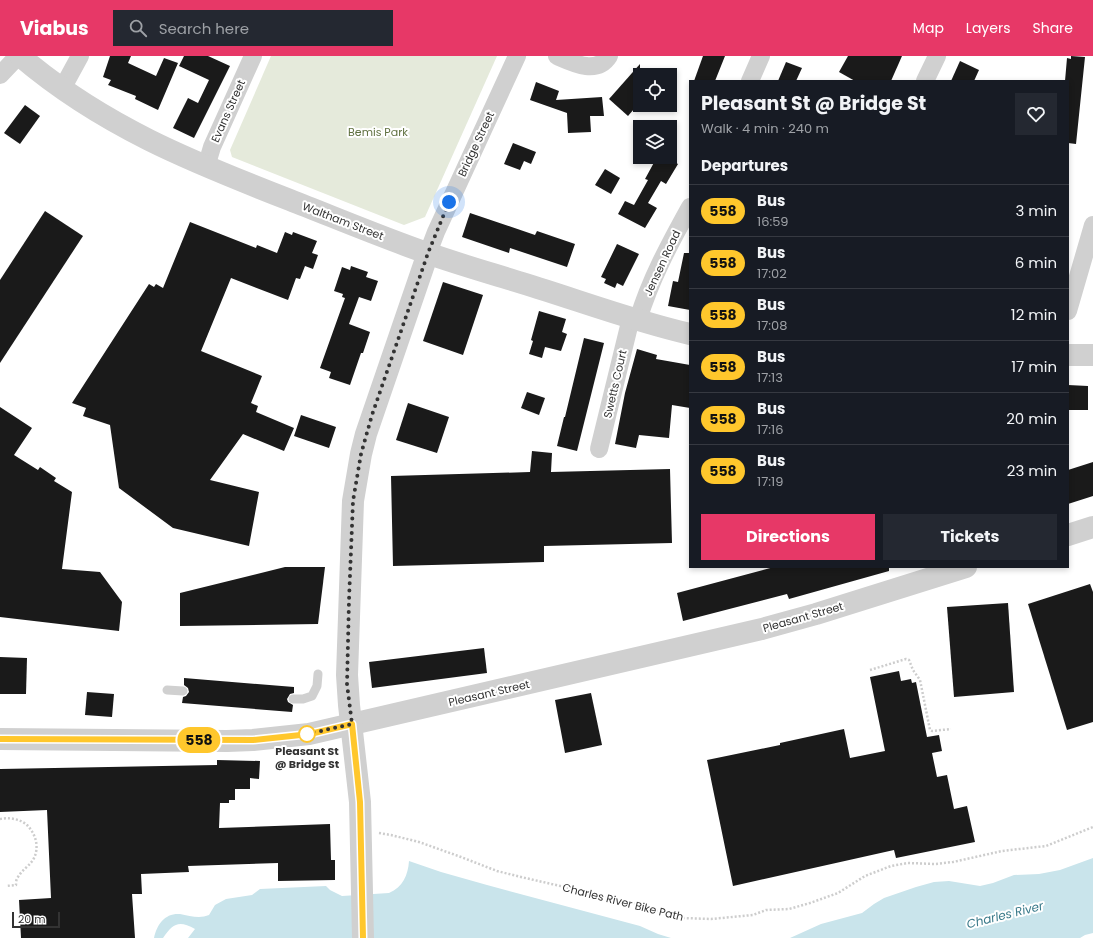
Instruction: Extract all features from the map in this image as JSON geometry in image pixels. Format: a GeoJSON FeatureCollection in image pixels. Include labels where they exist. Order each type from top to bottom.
{"type":"FeatureCollection","features":[{"type":"Feature","properties":{"kind":"street"},"geometry":{"type":"LineString","coordinates":[[0,75],[19,56]]}},
{"type":"Feature","properties":{"kind":"street","name":"Waltham Street"},"geometry":{"type":"LineString","coordinates":[[19,56],[62,89],[113,121],[162,147],[206,167],[428,253],[635,319],[689,334]]}},
{"type":"Feature","properties":{"kind":"street"},"geometry":{"type":"LineString","coordinates":[[62,89],[80,56]]}},
{"type":"Feature","properties":{"kind":"street","name":"Evans Street"},"geometry":{"type":"LineString","coordinates":[[206,167],[212,147],[253,56]]}},
{"type":"Feature","properties":{"kind":"street","name":"Bridge Street"},"geometry":{"type":"LineString","coordinates":[[364,938],[361,888],[360,802],[347,675],[352,529],[356,478],[372,415],[428,253],[440,222],[517,56]]}},
{"type":"Feature","properties":{"kind":"street"},"geometry":{"type":"LineString","coordinates":[[557,56],[586,67],[599,66],[609,56]]}},
{"type":"Feature","properties":{"kind":"street"},"geometry":{"type":"LineString","coordinates":[[750,80],[761,56]]}},
{"type":"Feature","properties":{"kind":"street"},"geometry":{"type":"LineString","coordinates":[[925,80],[936,56]]}},
{"type":"Feature","properties":{"kind":"street","name":"Jensen Road"},"geometry":{"type":"LineString","coordinates":[[635,319],[689,208]]}},
{"type":"Feature","properties":{"kind":"street"},"geometry":{"type":"LineString","coordinates":[[1069,308],[1093,225]]}},
{"type":"Feature","properties":{"kind":"street","name":"Swetts Court"},"geometry":{"type":"LineString","coordinates":[[599,449],[635,319]]}},
{"type":"Feature","properties":{"kind":"street"},"geometry":{"type":"LineString","coordinates":[[1069,354],[1093,354]]}},
{"type":"Feature","properties":{"kind":"street"},"geometry":{"type":"LineString","coordinates":[[1069,535],[1093,527]]}},
{"type":"Feature","properties":{"kind":"street","name":"Pleasant Street"},"geometry":{"type":"LineString","coordinates":[[0,739],[253,740],[310,734],[747,632],[828,610],[963,568]]}},
{"type":"Feature","properties":{"kind":"lane"},"geometry":{"type":"LineString","coordinates":[[293,699],[303,699],[312,696],[317,686],[318,674]]}},
{"type":"Feature","properties":{"kind":"lane"},"geometry":{"type":"LineString","coordinates":[[167,690],[183,691]]}},
{"type":"Feature","properties":{"kind":"path"},"geometry":{"type":"LineString","coordinates":[[870,670],[906,659],[909,660],[913,670],[920,680],[930,730],[951,729]]}},
{"type":"Feature","properties":{"kind":"path"},"geometry":{"type":"LineString","coordinates":[[0,819],[11,818],[19,820],[25,824],[35,837],[36,844],[36,851],[33,860],[19,876],[16,886],[6,886]]}},
{"type":"Feature","properties":{"kind":"path","name":"Charles River Bike Path"},"geometry":{"type":"LineString","coordinates":[[361,833],[391,835],[405,838],[454,854],[496,871],[546,884],[626,900],[670,915],[683,918],[711,919],[753,915],[766,910],[789,909],[810,903],[838,893],[865,876],[891,866],[908,863],[935,864],[953,862],[1002,851],[1046,846],[1093,827]]}},
{"type":"Feature","properties":{"kind":"green space","name":"Bemis Park"},"geometry":{"type":"Polygon","coordinates":[[[271,56],[497,56],[425,217],[404,225],[232,157],[230,150],[271,56]]]}},
{"type":"Feature","properties":{"kind":"water","name":"Charles River"},"geometry":{"type":"Polygon","coordinates":[[[1093,858],[1093,933],[1080,938],[790,938],[821,924],[862,913],[884,898],[934,882],[949,881],[980,886],[1014,875],[1039,874],[1060,870],[1093,858]]]}},
{"type":"Feature","properties":{"kind":"water"},"geometry":{"type":"Polygon","coordinates":[[[409,861],[487,885],[640,926],[671,938],[188,938],[195,929],[185,924],[177,924],[170,929],[163,938],[154,938],[157,928],[162,920],[170,915],[180,914],[203,917],[209,915],[215,905],[226,899],[252,895],[260,889],[326,886],[330,890],[342,896],[389,893],[398,887],[404,880],[409,861]]]}},
{"type":"Feature","properties":{"kind":"building"},"geometry":{"type":"Polygon","coordinates":[[[110,56],[131,56],[128,63],[156,76],[164,58],[178,63],[158,110],[135,99],[136,96],[108,85],[111,80],[103,77],[110,56]]]}},
{"type":"Feature","properties":{"kind":"building"},"geometry":{"type":"Polygon","coordinates":[[[184,56],[208,56],[230,66],[194,138],[173,128],[188,98],[198,103],[209,80],[179,66],[184,56]]]}},
{"type":"Feature","properties":{"kind":"building"},"geometry":{"type":"Polygon","coordinates":[[[703,56],[725,56],[715,80],[694,80],[703,56]]]}},
{"type":"Feature","properties":{"kind":"building"},"geometry":{"type":"Polygon","coordinates":[[[848,56],[902,56],[891,80],[853,80],[839,72],[848,56]]]}},
{"type":"Feature","properties":{"kind":"building"},"geometry":{"type":"Polygon","coordinates":[[[1071,56],[1085,57],[1076,144],[1069,143],[1069,80],[1065,80],[1067,58],[1071,59],[1071,56]]]}},
{"type":"Feature","properties":{"kind":"building"},"geometry":{"type":"Polygon","coordinates":[[[960,61],[979,70],[974,80],[951,80],[960,61]]]}},
{"type":"Feature","properties":{"kind":"building"},"geometry":{"type":"Polygon","coordinates":[[[786,62],[802,68],[796,80],[778,80],[786,62]]]}},
{"type":"Feature","properties":{"kind":"building"},"geometry":{"type":"Polygon","coordinates":[[[633,72],[633,110],[628,116],[609,99],[633,72]]]}},
{"type":"Feature","properties":{"kind":"building"},"geometry":{"type":"Polygon","coordinates":[[[536,82],[559,91],[556,100],[602,97],[604,116],[590,116],[591,132],[568,133],[567,113],[530,100],[536,82]]]}},
{"type":"Feature","properties":{"kind":"building"},"geometry":{"type":"Polygon","coordinates":[[[25,105],[40,116],[20,144],[4,133],[25,105]]]}},
{"type":"Feature","properties":{"kind":"building"},"geometry":{"type":"Polygon","coordinates":[[[513,143],[536,152],[531,164],[524,161],[520,170],[504,164],[513,143]]]}},
{"type":"Feature","properties":{"kind":"building"},"geometry":{"type":"Polygon","coordinates":[[[653,164],[678,164],[666,184],[661,181],[648,203],[657,208],[645,228],[618,214],[625,201],[634,205],[648,180],[645,179],[653,164]]]}},
{"type":"Feature","properties":{"kind":"building"},"geometry":{"type":"Polygon","coordinates":[[[605,169],[620,178],[611,194],[595,185],[605,169]]]}},
{"type":"Feature","properties":{"kind":"building"},"geometry":{"type":"Polygon","coordinates":[[[45,211],[83,236],[0,363],[0,280],[45,211]]]}},
{"type":"Feature","properties":{"kind":"building"},"geometry":{"type":"Polygon","coordinates":[[[470,213],[535,235],[537,231],[575,244],[567,267],[510,248],[509,253],[462,237],[470,213]]]}},
{"type":"Feature","properties":{"kind":"building"},"geometry":{"type":"Polygon","coordinates":[[[190,222],[256,248],[257,245],[277,253],[285,232],[292,235],[293,232],[317,241],[312,253],[318,255],[313,269],[305,266],[300,279],[296,278],[288,300],[231,278],[201,351],[262,376],[251,403],[258,406],[256,412],[294,428],[284,451],[243,434],[210,480],[259,492],[249,546],[173,528],[119,488],[110,425],[83,416],[86,408],[72,403],[149,284],[154,287],[156,284],[163,288],[190,222]]]}},
{"type":"Feature","properties":{"kind":"building"},"geometry":{"type":"Polygon","coordinates":[[[617,244],[639,254],[623,286],[617,283],[615,288],[604,283],[606,279],[601,277],[617,244]]]}},
{"type":"Feature","properties":{"kind":"building"},"geometry":{"type":"Polygon","coordinates":[[[684,253],[689,253],[689,310],[668,306],[673,281],[678,282],[684,253]]]}},
{"type":"Feature","properties":{"kind":"building"},"geometry":{"type":"Polygon","coordinates":[[[351,266],[368,272],[366,277],[378,281],[371,301],[359,297],[349,324],[370,332],[350,385],[329,378],[331,372],[320,368],[345,298],[342,297],[343,294],[334,291],[342,267],[350,270],[351,266]]]}},
{"type":"Feature","properties":{"kind":"building"},"geometry":{"type":"Polygon","coordinates":[[[443,282],[483,295],[463,355],[423,341],[443,282]]]}},
{"type":"Feature","properties":{"kind":"building"},"geometry":{"type":"Polygon","coordinates":[[[539,311],[566,319],[562,332],[567,334],[561,351],[545,347],[542,358],[529,354],[533,341],[531,340],[539,311]]]}},
{"type":"Feature","properties":{"kind":"building"},"geometry":{"type":"Polygon","coordinates":[[[584,338],[604,343],[577,451],[557,446],[584,338]]]}},
{"type":"Feature","properties":{"kind":"building"},"geometry":{"type":"Polygon","coordinates":[[[637,349],[657,355],[656,359],[689,365],[689,408],[672,405],[669,438],[639,435],[636,448],[615,444],[625,393],[637,349]]]}},
{"type":"Feature","properties":{"kind":"building"},"geometry":{"type":"Polygon","coordinates":[[[1069,385],[1088,386],[1088,410],[1069,410],[1069,385]]]}},
{"type":"Feature","properties":{"kind":"building"},"geometry":{"type":"Polygon","coordinates":[[[527,392],[545,398],[539,415],[521,408],[527,392]]]}},
{"type":"Feature","properties":{"kind":"building"},"geometry":{"type":"Polygon","coordinates":[[[408,403],[449,417],[437,453],[396,440],[408,403]]]}},
{"type":"Feature","properties":{"kind":"building"},"geometry":{"type":"Polygon","coordinates":[[[0,407],[32,428],[14,455],[38,470],[40,467],[56,478],[54,481],[72,492],[62,569],[100,572],[122,602],[119,631],[0,617],[0,407]]]}},
{"type":"Feature","properties":{"kind":"building"},"geometry":{"type":"Polygon","coordinates":[[[301,415],[336,427],[329,448],[294,436],[301,415]]]}},
{"type":"Feature","properties":{"kind":"building"},"geometry":{"type":"Polygon","coordinates":[[[532,451],[552,453],[551,472],[670,469],[672,543],[544,546],[544,562],[393,566],[391,476],[530,472],[532,451]]]}},
{"type":"Feature","properties":{"kind":"building"},"geometry":{"type":"Polygon","coordinates":[[[1093,462],[1093,496],[1069,504],[1069,470],[1093,462]]]}},
{"type":"Feature","properties":{"kind":"building"},"geometry":{"type":"Polygon","coordinates":[[[285,567],[325,567],[318,624],[180,626],[180,593],[285,567]]]}},
{"type":"Feature","properties":{"kind":"building"},"geometry":{"type":"Polygon","coordinates":[[[770,568],[889,568],[889,571],[789,599],[787,594],[683,621],[677,593],[770,568]]]}},
{"type":"Feature","properties":{"kind":"building"},"geometry":{"type":"Polygon","coordinates":[[[1090,584],[1093,592],[1093,722],[1067,730],[1028,604],[1090,584]]]}},
{"type":"Feature","properties":{"kind":"building"},"geometry":{"type":"Polygon","coordinates":[[[1008,603],[1014,692],[954,697],[947,607],[1008,603]]]}},
{"type":"Feature","properties":{"kind":"building"},"geometry":{"type":"Polygon","coordinates":[[[484,648],[487,673],[372,688],[369,662],[484,648]]]}},
{"type":"Feature","properties":{"kind":"building"},"geometry":{"type":"Polygon","coordinates":[[[0,657],[27,658],[26,694],[0,694],[0,657]]]}},
{"type":"Feature","properties":{"kind":"building"},"geometry":{"type":"Polygon","coordinates":[[[899,671],[901,681],[911,679],[912,683],[916,682],[927,737],[939,735],[942,751],[932,753],[937,777],[947,775],[954,809],[967,806],[975,842],[896,858],[894,850],[733,886],[707,760],[780,745],[780,743],[844,729],[850,758],[885,751],[870,677],[899,671]]]}},
{"type":"Feature","properties":{"kind":"building"},"geometry":{"type":"Polygon","coordinates":[[[184,678],[294,687],[294,693],[290,694],[287,699],[288,702],[293,705],[292,712],[182,703],[183,697],[189,692],[188,688],[184,685],[184,678]]]}},
{"type":"Feature","properties":{"kind":"building"},"geometry":{"type":"Polygon","coordinates":[[[87,692],[114,694],[112,717],[85,715],[87,692]]]}},
{"type":"Feature","properties":{"kind":"building"},"geometry":{"type":"Polygon","coordinates":[[[591,693],[602,745],[565,753],[555,700],[591,693]]]}},
{"type":"Feature","properties":{"kind":"building"},"geometry":{"type":"Polygon","coordinates":[[[217,760],[260,761],[259,779],[250,778],[250,789],[235,789],[235,800],[229,800],[229,803],[220,803],[219,828],[330,824],[331,860],[335,860],[335,880],[278,881],[278,863],[188,866],[189,872],[141,874],[142,894],[132,894],[135,938],[21,938],[19,900],[51,898],[47,810],[0,812],[0,769],[217,765],[217,760]]]}},
{"type":"Feature","properties":{"kind":"bus line","name":"558"},"geometry":{"type":"LineString","coordinates":[[0,739],[253,740],[310,734],[352,724],[360,802],[363,938]]}},
{"type":"Feature","properties":{"kind":"place","name":"Pleasant St @ Bridge St"},"geometry":{"type":"Point","coordinates":[307,734]}},
{"type":"Feature","properties":{"kind":"route"},"geometry":{"type":"LineString","coordinates":[[307,734],[352,724],[347,675],[353,501],[356,478],[372,415],[428,253],[449,202]]}}]}
